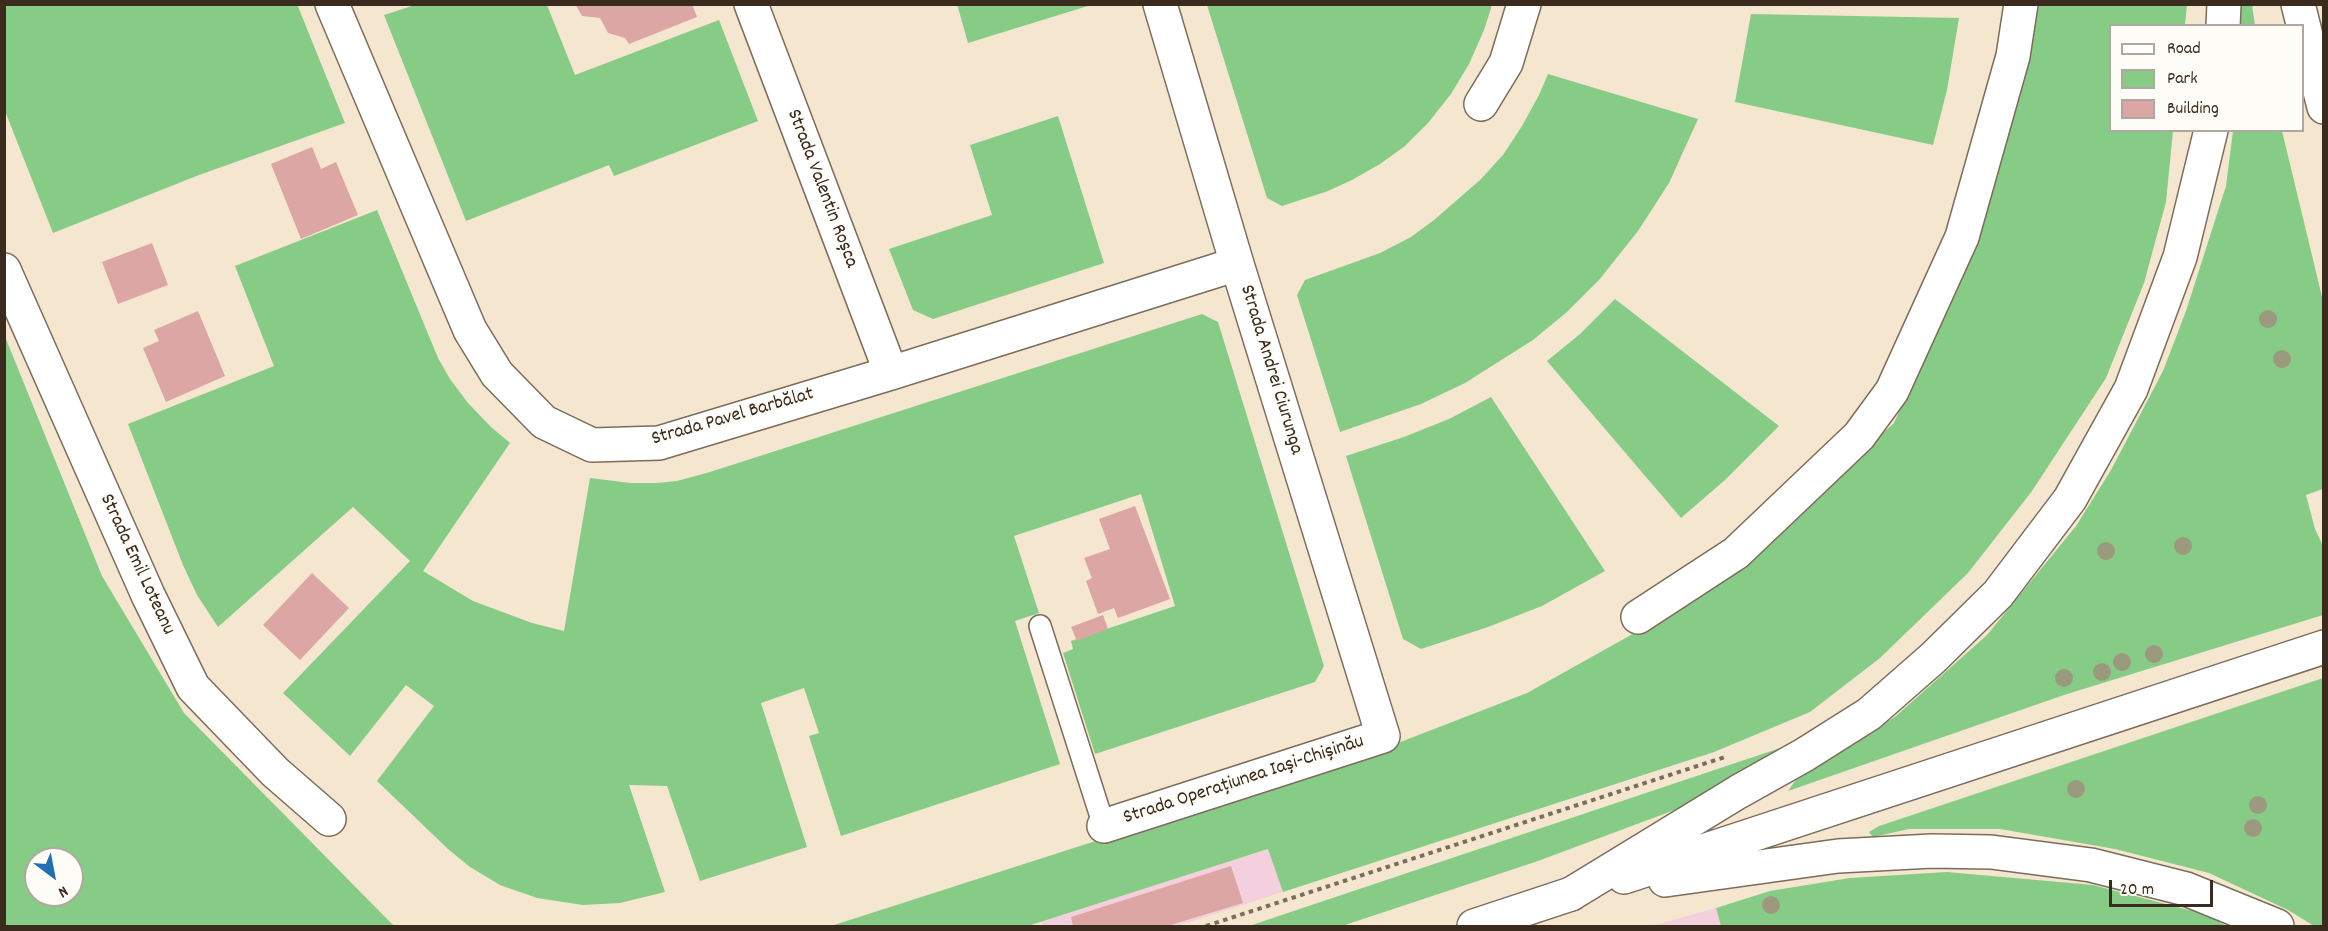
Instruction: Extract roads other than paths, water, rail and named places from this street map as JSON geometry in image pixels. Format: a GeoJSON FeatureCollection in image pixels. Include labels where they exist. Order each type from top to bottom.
{"type":"FeatureCollection","features":[{"type":"Feature","properties":{"kind":"main road","name":"Strada Pavel Barbălat"},"geometry":{"type":"LineString","coordinates":[[332,4],[470,330],[497,374],[544,422],[592,445],[659,443],[1237,264]]}},
{"type":"Feature","properties":{"kind":"main road","name":"Strada Valentin Roșca"},"geometry":{"type":"LineString","coordinates":[[751,4],[891,373]]}},
{"type":"Feature","properties":{"kind":"main road","name":"Strada Andrei Ciurunga"},"geometry":{"type":"LineString","coordinates":[[1160,4],[1237,264],[1383,736]]}},
{"type":"Feature","properties":{"kind":"main road"},"geometry":{"type":"LineString","coordinates":[[1481,104],[1506,63],[1524,4]]}},
{"type":"Feature","properties":{"kind":"main road"},"geometry":{"type":"LineString","coordinates":[[1638,617],[1736,553],[1859,436],[1892,391],[1962,237],[2013,56],[2021,4]]}},
{"type":"Feature","properties":{"kind":"main road"},"geometry":{"type":"LineString","coordinates":[[2223,24],[2224,4]]}},
{"type":"Feature","properties":{"kind":"main road"},"geometry":{"type":"LineString","coordinates":[[2298,4],[2303,24]]}},
{"type":"Feature","properties":{"kind":"main road"},"geometry":{"type":"LineString","coordinates":[[2304,28],[2324,107]]}},
{"type":"Feature","properties":{"kind":"main road"},"geometry":{"type":"LineString","coordinates":[[1571,894],[1738,792],[1804,756],[1869,714],[1933,658],[1998,594],[2070,499],[2131,389],[2180,257],[2211,132]]}},
{"type":"Feature","properties":{"kind":"main road","name":"Strada Emil Loteanu"},"geometry":{"type":"LineString","coordinates":[[4,270],[148,595],[193,687],[275,772],[329,819]]}},
{"type":"Feature","properties":{"kind":"main road"},"geometry":{"type":"LineString","coordinates":[[1474,927],[2324,647]]}},
{"type":"Feature","properties":{"kind":"main road","name":"Strada Operațiunea Iași-Chișinău"},"geometry":{"type":"LineString","coordinates":[[1104,826],[1383,736]]}},
{"type":"Feature","properties":{"kind":"main road"},"geometry":{"type":"LineString","coordinates":[[1571,894],[1838,856],[1932,851],[1991,852],[2091,865],[2176,886],[2277,927]]}},
{"type":"Feature","properties":{"kind":"lane"},"geometry":{"type":"LineString","coordinates":[[1040,626],[1104,826]]}}]}
